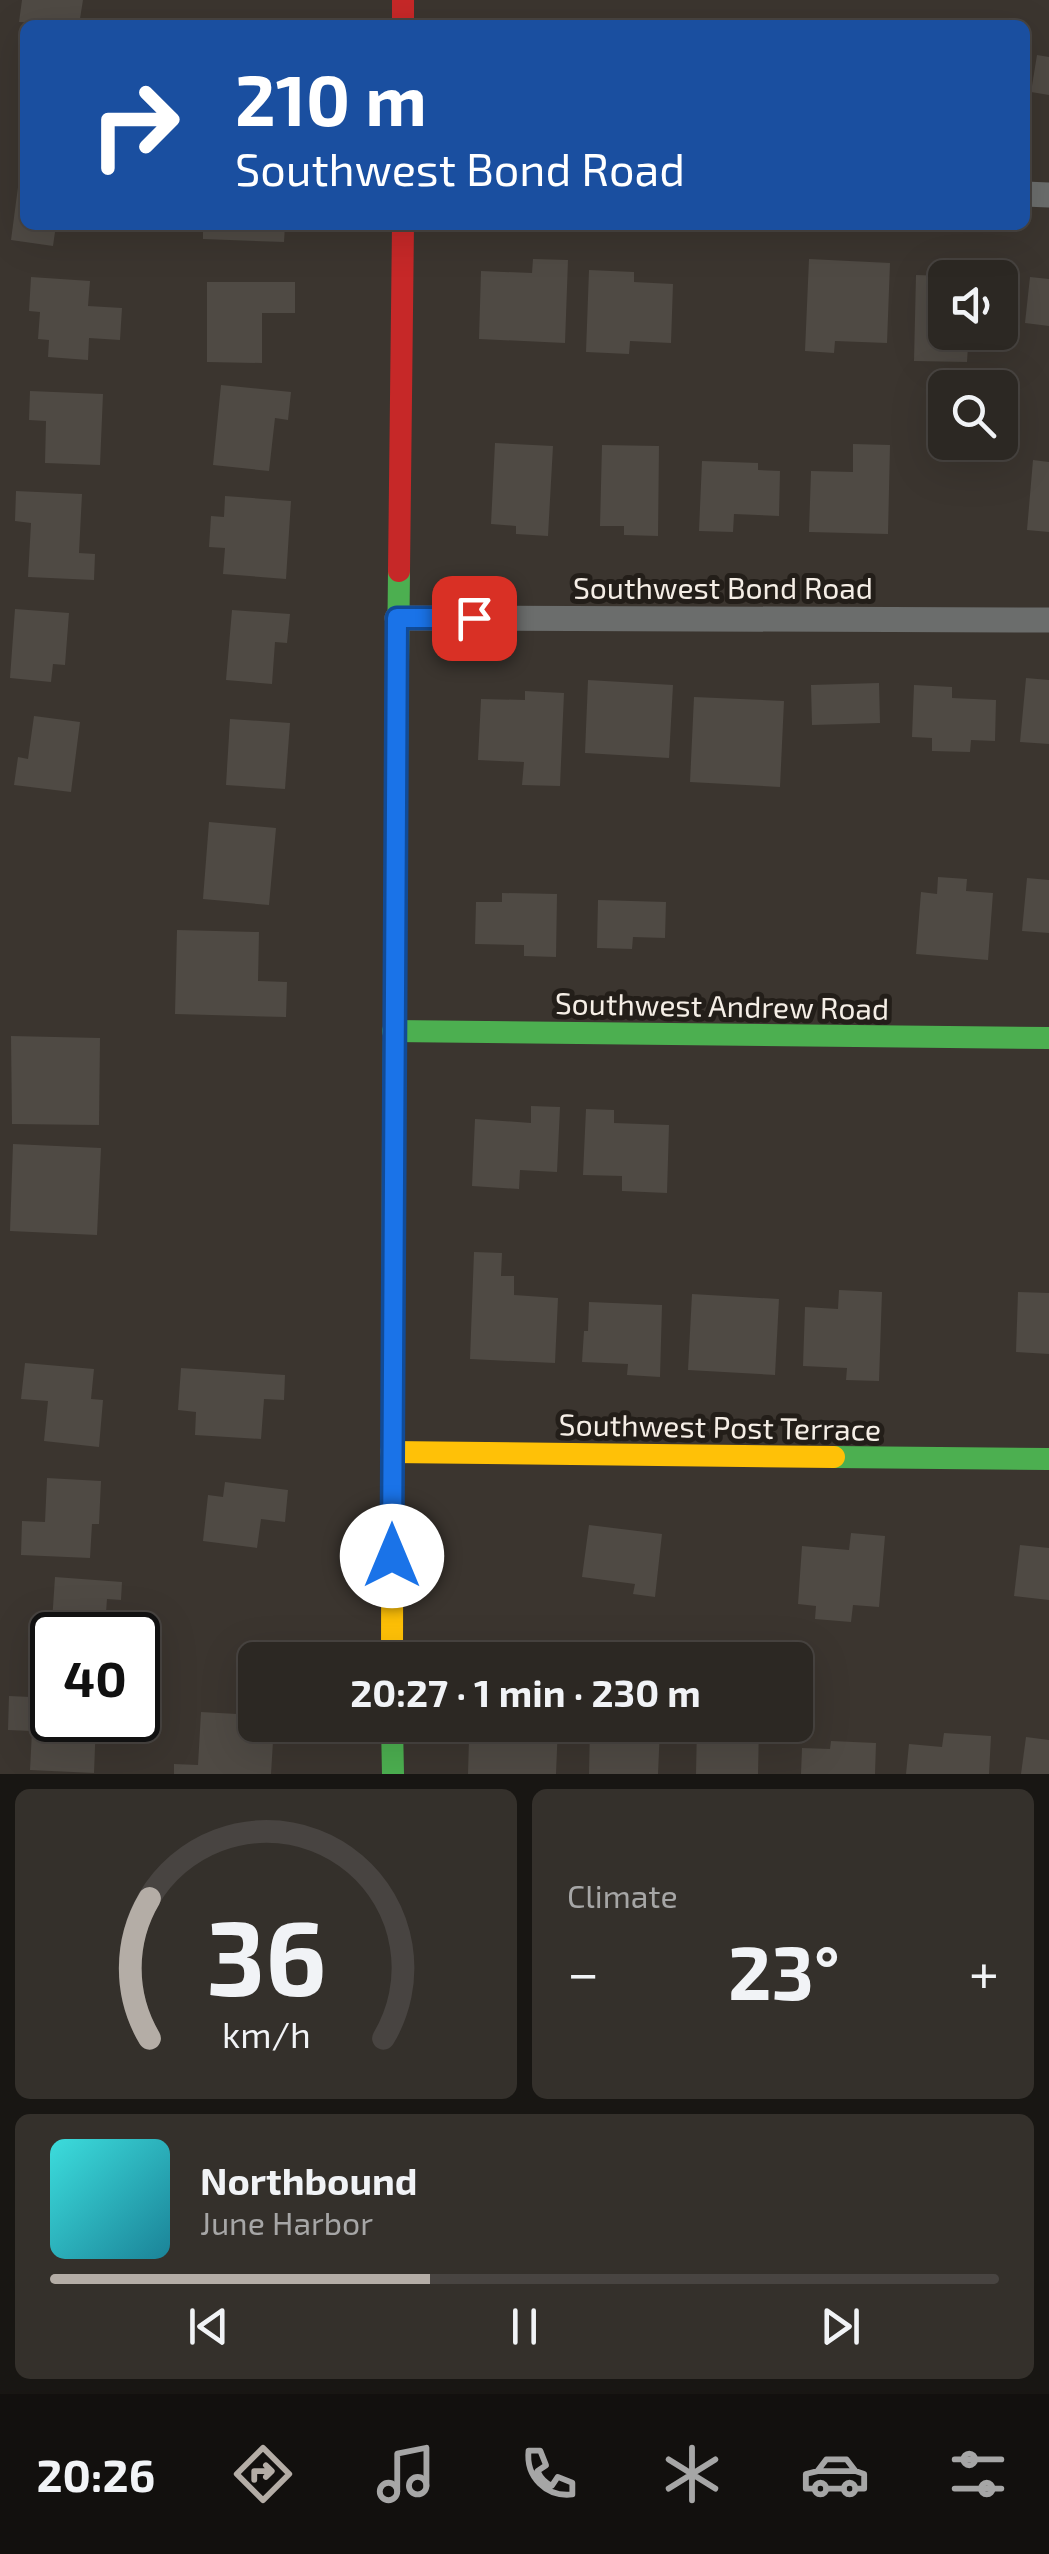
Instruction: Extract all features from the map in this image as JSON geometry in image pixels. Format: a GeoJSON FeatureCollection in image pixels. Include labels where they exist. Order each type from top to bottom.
{"type":"FeatureCollection","features":[{"type":"Feature","properties":{"kind":"street"},"geometry":{"type":"LineString","coordinates":[[392,1642],[403,230]]}},
{"type":"Feature","properties":{"kind":"street","name":"Southwest Bond Road"},"geometry":{"type":"LineString","coordinates":[[397,618],[1049,620]]}},
{"type":"Feature","properties":{"kind":"street","name":"Southwest Andrew Road"},"geometry":{"type":"LineString","coordinates":[[394,1031],[1049,1038]]}},
{"type":"Feature","properties":{"kind":"street","name":"Southwest Post Terrace"},"geometry":{"type":"LineString","coordinates":[[391,1452],[1049,1459]]}},
{"type":"Feature","properties":{"kind":"street"},"geometry":{"type":"LineString","coordinates":[[392,1742],[393,1774]]}},
{"type":"Feature","properties":{"kind":"building"},"geometry":{"type":"Polygon","coordinates":[[[22,0],[83,0],[80,20],[19,22],[22,0]]]}},
{"type":"Feature","properties":{"kind":"building"},"geometry":{"type":"Polygon","coordinates":[[[1037,55],[1049,57],[1049,95],[1031,92],[1037,55]]]}},
{"type":"Feature","properties":{"kind":"building"},"geometry":{"type":"Polygon","coordinates":[[[20,172],[20,230],[55,230],[53,246],[11,240],[20,172]]]}},
{"type":"Feature","properties":{"kind":"building"},"geometry":{"type":"Polygon","coordinates":[[[203,230],[285,230],[284,242],[203,239],[203,230]]]}},
{"type":"Feature","properties":{"kind":"building"},"geometry":{"type":"Polygon","coordinates":[[[533,259],[568,260],[565,343],[479,339],[481,271],[532,273],[533,259]]]}},
{"type":"Feature","properties":{"kind":"building"},"geometry":{"type":"Polygon","coordinates":[[[809,259],[890,263],[887,343],[835,341],[834,353],[805,351],[809,259]]]}},
{"type":"Feature","properties":{"kind":"building"},"geometry":{"type":"Polygon","coordinates":[[[589,270],[634,272],[634,282],[673,284],[671,343],[630,341],[629,354],[586,352],[589,270]]]}},
{"type":"Feature","properties":{"kind":"building"},"geometry":{"type":"Polygon","coordinates":[[[916,275],[928,275],[928,350],[968,350],[967,362],[914,361],[916,275]]]}},
{"type":"Feature","properties":{"kind":"building"},"geometry":{"type":"Polygon","coordinates":[[[31,277],[90,281],[88,306],[122,308],[120,340],[89,338],[88,360],[48,357],[49,340],[38,339],[40,312],[29,311],[31,277]]]}},
{"type":"Feature","properties":{"kind":"building"},"geometry":{"type":"Polygon","coordinates":[[[1030,277],[1049,279],[1049,326],[1025,323],[1030,277]]]}},
{"type":"Feature","properties":{"kind":"building"},"geometry":{"type":"Polygon","coordinates":[[[207,282],[295,282],[295,313],[262,313],[262,363],[207,362],[207,282]]]}},
{"type":"Feature","properties":{"kind":"building"},"geometry":{"type":"Polygon","coordinates":[[[221,385],[291,392],[288,420],[275,418],[269,471],[213,465],[221,385]]]}},
{"type":"Feature","properties":{"kind":"building"},"geometry":{"type":"Polygon","coordinates":[[[30,391],[103,394],[100,465],[45,463],[46,421],[29,420],[30,391]]]}},
{"type":"Feature","properties":{"kind":"building"},"geometry":{"type":"Polygon","coordinates":[[[495,443],[553,446],[548,536],[516,534],[516,526],[491,524],[495,443]]]}},
{"type":"Feature","properties":{"kind":"building"},"geometry":{"type":"Polygon","coordinates":[[[853,444],[890,445],[888,534],[809,532],[811,471],[853,472],[853,444]]]}},
{"type":"Feature","properties":{"kind":"building"},"geometry":{"type":"Polygon","coordinates":[[[602,445],[659,446],[658,536],[624,535],[624,526],[600,526],[602,445]]]}},
{"type":"Feature","properties":{"kind":"building"},"geometry":{"type":"Polygon","coordinates":[[[1033,460],[1049,462],[1049,532],[1027,530],[1033,460]]]}},
{"type":"Feature","properties":{"kind":"building"},"geometry":{"type":"Polygon","coordinates":[[[702,461],[758,463],[758,470],[780,471],[779,516],[734,514],[733,532],[699,531],[702,461]]]}},
{"type":"Feature","properties":{"kind":"building"},"geometry":{"type":"Polygon","coordinates":[[[16,491],[82,494],[79,553],[95,554],[94,580],[28,577],[31,523],[15,521],[16,491]]]}},
{"type":"Feature","properties":{"kind":"building"},"geometry":{"type":"Polygon","coordinates":[[[225,496],[291,501],[286,579],[223,574],[225,548],[209,547],[211,516],[224,517],[225,496]]]}},
{"type":"Feature","properties":{"kind":"building"},"geometry":{"type":"Polygon","coordinates":[[[15,609],[69,613],[65,665],[53,664],[51,682],[10,678],[15,609]]]}},
{"type":"Feature","properties":{"kind":"building"},"geometry":{"type":"Polygon","coordinates":[[[232,610],[290,614],[287,643],[275,642],[272,684],[226,680],[232,610]]]}},
{"type":"Feature","properties":{"kind":"building"},"geometry":{"type":"Polygon","coordinates":[[[1026,678],[1049,680],[1049,744],[1020,742],[1026,678]]]}},
{"type":"Feature","properties":{"kind":"building"},"geometry":{"type":"Polygon","coordinates":[[[588,680],[673,685],[669,758],[585,753],[588,680]]]}},
{"type":"Feature","properties":{"kind":"building"},"geometry":{"type":"Polygon","coordinates":[[[879,683],[880,723],[812,725],[811,685],[879,683]]]}},
{"type":"Feature","properties":{"kind":"building"},"geometry":{"type":"Polygon","coordinates":[[[914,685],[952,687],[952,698],[996,700],[995,741],[971,740],[970,752],[932,751],[932,738],[912,737],[914,685]]]}},
{"type":"Feature","properties":{"kind":"building"},"geometry":{"type":"Polygon","coordinates":[[[525,691],[564,693],[560,786],[522,785],[524,762],[478,760],[481,699],[525,700],[525,691]]]}},
{"type":"Feature","properties":{"kind":"building"},"geometry":{"type":"Polygon","coordinates":[[[694,697],[784,701],[780,787],[690,782],[694,697]]]}},
{"type":"Feature","properties":{"kind":"building"},"geometry":{"type":"Polygon","coordinates":[[[34,716],[80,722],[71,792],[14,785],[18,757],[28,759],[34,716]]]}},
{"type":"Feature","properties":{"kind":"building"},"geometry":{"type":"Polygon","coordinates":[[[230,719],[290,723],[285,789],[226,785],[230,719]]]}},
{"type":"Feature","properties":{"kind":"building"},"geometry":{"type":"Polygon","coordinates":[[[209,822],[276,828],[269,905],[203,899],[209,822]]]}},
{"type":"Feature","properties":{"kind":"building"},"geometry":{"type":"Polygon","coordinates":[[[938,877],[967,879],[966,891],[993,893],[988,960],[916,954],[921,892],[937,894],[938,877]]]}},
{"type":"Feature","properties":{"kind":"building"},"geometry":{"type":"Polygon","coordinates":[[[1027,878],[1049,880],[1049,933],[1022,931],[1027,878]]]}},
{"type":"Feature","properties":{"kind":"building"},"geometry":{"type":"Polygon","coordinates":[[[502,893],[557,894],[556,957],[524,956],[524,945],[475,944],[476,902],[502,902],[502,893]]]}},
{"type":"Feature","properties":{"kind":"building"},"geometry":{"type":"Polygon","coordinates":[[[598,900],[666,902],[665,938],[633,937],[632,949],[597,948],[598,900]]]}},
{"type":"Feature","properties":{"kind":"building"},"geometry":{"type":"Polygon","coordinates":[[[177,930],[259,932],[258,981],[287,982],[286,1017],[175,1014],[177,930]]]}},
{"type":"Feature","properties":{"kind":"building"},"geometry":{"type":"Polygon","coordinates":[[[11,1036],[100,1038],[99,1125],[12,1124],[11,1036]]]}},
{"type":"Feature","properties":{"kind":"building"},"geometry":{"type":"Polygon","coordinates":[[[531,1106],[560,1107],[557,1172],[520,1170],[519,1189],[472,1186],[475,1119],[531,1123],[531,1106]]]}},
{"type":"Feature","properties":{"kind":"building"},"geometry":{"type":"Polygon","coordinates":[[[586,1109],[614,1110],[614,1123],[669,1125],[667,1193],[622,1191],[622,1176],[583,1175],[586,1109]]]}},
{"type":"Feature","properties":{"kind":"building"},"geometry":{"type":"Polygon","coordinates":[[[13,1144],[101,1148],[97,1235],[10,1231],[13,1144]]]}},
{"type":"Feature","properties":{"kind":"building"},"geometry":{"type":"Polygon","coordinates":[[[474,1252],[502,1253],[501,1276],[514,1276],[514,1295],[558,1298],[555,1363],[470,1359],[474,1252]]]}},
{"type":"Feature","properties":{"kind":"building"},"geometry":{"type":"Polygon","coordinates":[[[839,1290],[882,1292],[879,1381],[846,1380],[847,1368],[803,1366],[805,1307],[838,1309],[839,1290]]]}},
{"type":"Feature","properties":{"kind":"building"},"geometry":{"type":"Polygon","coordinates":[[[1018,1292],[1049,1293],[1049,1354],[1016,1352],[1018,1292]]]}},
{"type":"Feature","properties":{"kind":"building"},"geometry":{"type":"Polygon","coordinates":[[[692,1294],[779,1299],[775,1375],[688,1370],[692,1294]]]}},
{"type":"Feature","properties":{"kind":"building"},"geometry":{"type":"Polygon","coordinates":[[[589,1302],[662,1305],[660,1377],[627,1375],[628,1364],[582,1362],[589,1302]]]}},
{"type":"Feature","properties":{"kind":"building"},"geometry":{"type":"Polygon","coordinates":[[[25,1363],[94,1369],[91,1399],[103,1400],[99,1447],[44,1441],[48,1401],[21,1399],[25,1363]]]}},
{"type":"Feature","properties":{"kind":"building"},"geometry":{"type":"Polygon","coordinates":[[[181,1368],[285,1375],[284,1400],[264,1399],[261,1439],[195,1435],[196,1412],[178,1410],[181,1368]]]}},
{"type":"Feature","properties":{"kind":"building"},"geometry":{"type":"Polygon","coordinates":[[[47,1478],[101,1481],[99,1524],[92,1524],[90,1558],[21,1555],[22,1521],[45,1522],[47,1478]]]}},
{"type":"Feature","properties":{"kind":"building"},"geometry":{"type":"Polygon","coordinates":[[[225,1482],[288,1490],[285,1522],[261,1519],[257,1548],[203,1541],[208,1495],[223,1497],[225,1482]]]}},
{"type":"Feature","properties":{"kind":"building"},"geometry":{"type":"Polygon","coordinates":[[[589,1525],[662,1534],[655,1597],[633,1594],[635,1584],[582,1577],[589,1525]]]}},
{"type":"Feature","properties":{"kind":"building"},"geometry":{"type":"Polygon","coordinates":[[[851,1533],[885,1536],[879,1607],[853,1605],[851,1622],[815,1619],[816,1606],[798,1604],[802,1546],[849,1550],[851,1533]]]}},
{"type":"Feature","properties":{"kind":"building"},"geometry":{"type":"Polygon","coordinates":[[[1020,1545],[1049,1548],[1049,1600],[1014,1596],[1020,1545]]]}},
{"type":"Feature","properties":{"kind":"building"},"geometry":{"type":"Polygon","coordinates":[[[55,1577],[122,1582],[121,1600],[107,1599],[106,1612],[53,1612],[55,1577]]]}},
{"type":"Feature","properties":{"kind":"building"},"geometry":{"type":"Polygon","coordinates":[[[9,1696],[30,1697],[30,1731],[8,1730],[9,1696]]]}},
{"type":"Feature","properties":{"kind":"building"},"geometry":{"type":"Polygon","coordinates":[[[201,1712],[238,1714],[238,1742],[273,1742],[271,1774],[174,1774],[174,1764],[198,1765],[201,1712]]]}},
{"type":"Feature","properties":{"kind":"building"},"geometry":{"type":"Polygon","coordinates":[[[944,1733],[991,1736],[989,1774],[906,1774],[909,1744],[942,1747],[944,1733]]]}},
{"type":"Feature","properties":{"kind":"building"},"geometry":{"type":"Polygon","coordinates":[[[1026,1737],[1049,1740],[1049,1774],[1021,1774],[1026,1737]]]}},
{"type":"Feature","properties":{"kind":"building"},"geometry":{"type":"Polygon","coordinates":[[[831,1741],[876,1743],[875,1774],[801,1774],[802,1748],[830,1749],[831,1741]]]}},
{"type":"Feature","properties":{"kind":"building"},"geometry":{"type":"Polygon","coordinates":[[[31,1742],[95,1742],[94,1773],[30,1770],[31,1742]]]}},
{"type":"Feature","properties":{"kind":"building"},"geometry":{"type":"Polygon","coordinates":[[[469,1742],[557,1742],[556,1774],[468,1774],[469,1742]]]}},
{"type":"Feature","properties":{"kind":"building"},"geometry":{"type":"Polygon","coordinates":[[[590,1742],[659,1742],[658,1774],[589,1774],[590,1742]]]}},
{"type":"Feature","properties":{"kind":"building"},"geometry":{"type":"Polygon","coordinates":[[[697,1742],[759,1742],[758,1774],[696,1774],[697,1742]]]}},
{"type":"Feature","properties":{"kind":"traffic: fast"},"geometry":{"type":"LineString","coordinates":[[393,1130],[399,571]]}},
{"type":"Feature","properties":{"kind":"traffic: fast"},"geometry":{"type":"LineString","coordinates":[[393,1031],[1049,1038]]}},
{"type":"Feature","properties":{"kind":"traffic: fast"},"geometry":{"type":"LineString","coordinates":[[834,1457],[1049,1459]]}},
{"type":"Feature","properties":{"kind":"traffic: fast"},"geometry":{"type":"LineString","coordinates":[[392,1742],[393,1774]]}},
{"type":"Feature","properties":{"kind":"traffic: slow"},"geometry":{"type":"LineString","coordinates":[[392,1642],[393,1130]]}},
{"type":"Feature","properties":{"kind":"traffic: slow"},"geometry":{"type":"LineString","coordinates":[[391,1452],[834,1457]]}},
{"type":"Feature","properties":{"kind":"traffic: jam"},"geometry":{"type":"LineString","coordinates":[[403,0],[403,20]]}},
{"type":"Feature","properties":{"kind":"traffic: jam"},"geometry":{"type":"LineString","coordinates":[[399,571],[403,230]]}},
{"type":"Feature","properties":{"kind":"route"},"geometry":{"type":"LineString","coordinates":[[392,1556],[397,618],[474,618]]}}]}
